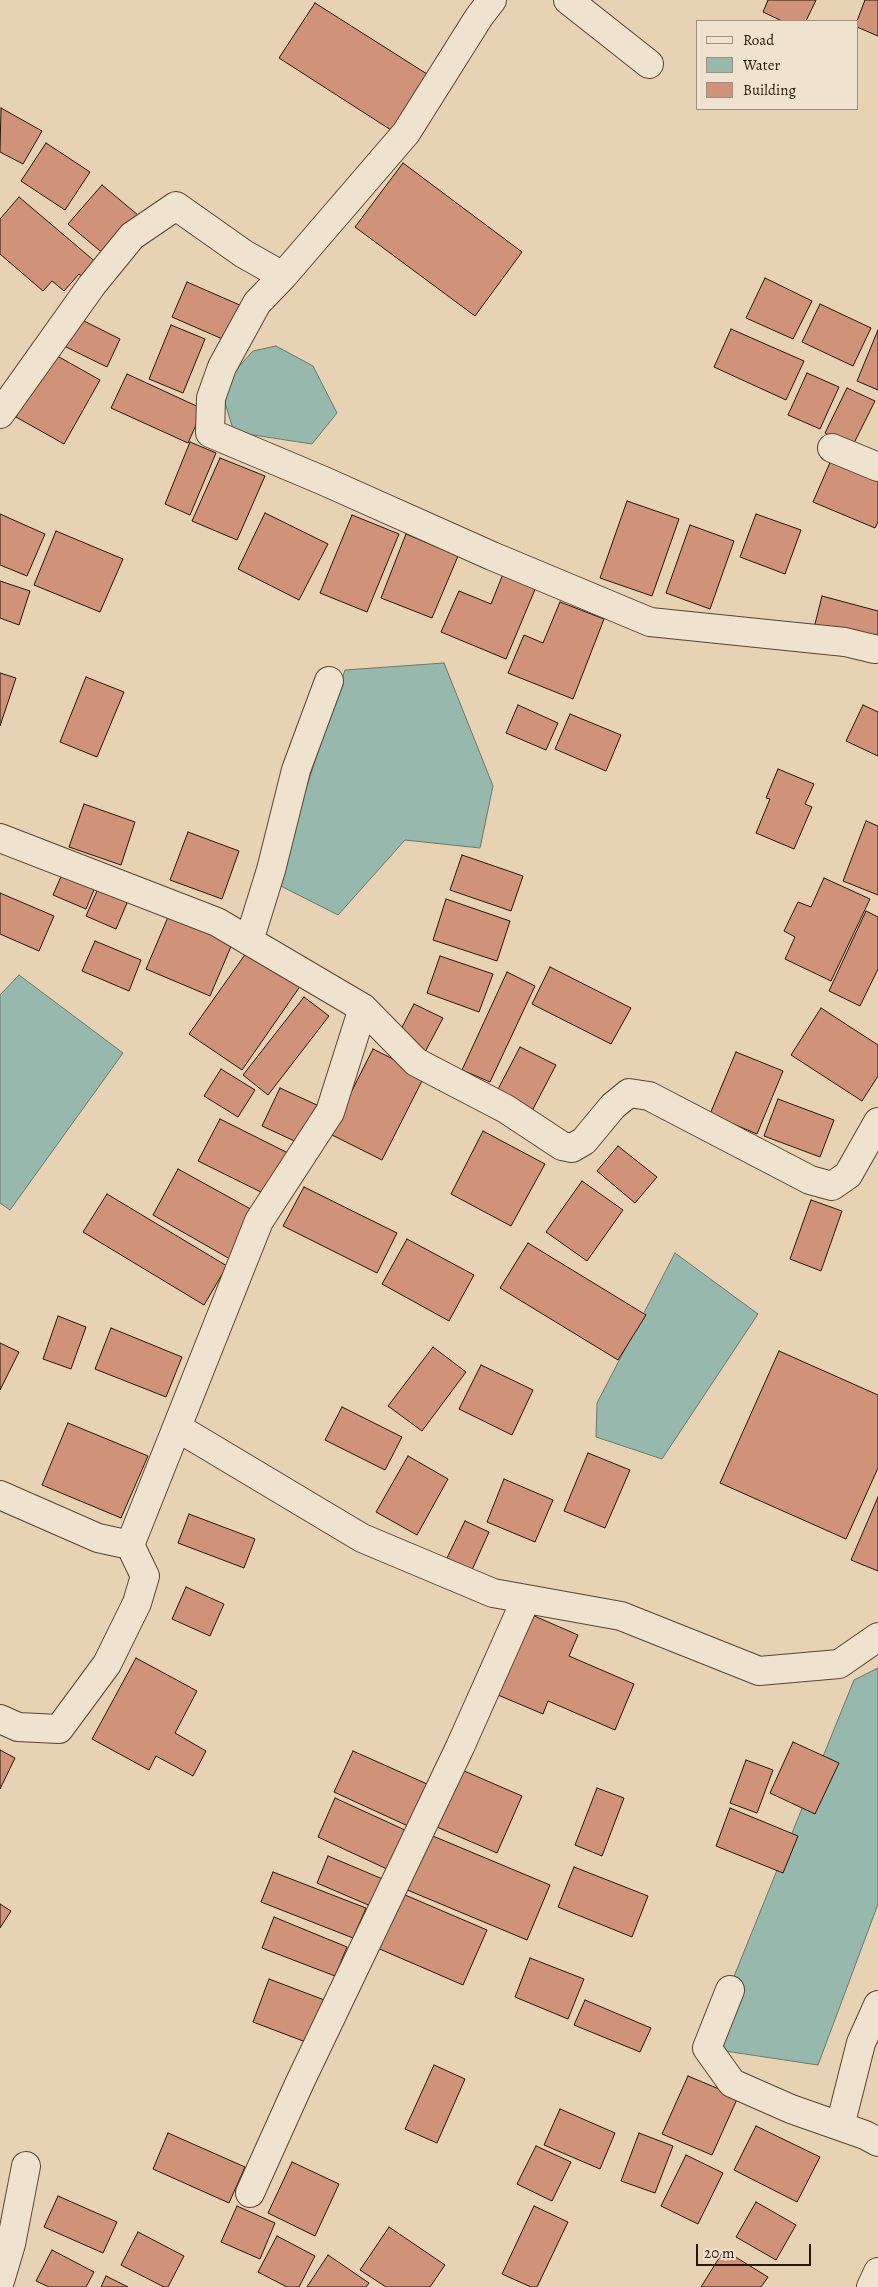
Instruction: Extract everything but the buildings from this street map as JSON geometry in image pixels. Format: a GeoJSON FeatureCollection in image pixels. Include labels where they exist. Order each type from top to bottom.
{"type":"FeatureCollection","features":[{"type":"Feature","properties":{"kind":"street"},"geometry":{"type":"LineString","coordinates":[[492,0],[479,17],[406,133],[283,276],[257,303],[222,367],[211,398],[210,433],[324,480],[492,556],[650,622],[846,642],[874,649]]}},
{"type":"Feature","properties":{"kind":"street"},"geometry":{"type":"LineString","coordinates":[[568,0],[649,64]]}},
{"type":"Feature","properties":{"kind":"street"},"geometry":{"type":"LineString","coordinates":[[0,414],[92,285],[132,236],[176,206],[244,254],[283,276]]}},
{"type":"Feature","properties":{"kind":"street"},"geometry":{"type":"LineString","coordinates":[[832,448],[878,467]]}},
{"type":"Feature","properties":{"kind":"street"},"geometry":{"type":"LineString","coordinates":[[248,940],[271,870],[296,770],[329,681]]}},
{"type":"Feature","properties":{"kind":"street"},"geometry":{"type":"LineString","coordinates":[[0,838],[217,922],[363,1008],[416,1062],[506,1109],[562,1146],[572,1148],[584,1141],[614,1106],[629,1093],[649,1096],[810,1180],[832,1186],[848,1175],[878,1122]]}},
{"type":"Feature","properties":{"kind":"street"},"geometry":{"type":"LineString","coordinates":[[0,1719],[18,1727],[59,1729],[107,1664],[138,1603],[146,1576],[130,1545],[259,1221],[330,1112],[363,1008]]}},
{"type":"Feature","properties":{"kind":"street"},"geometry":{"type":"LineString","coordinates":[[178,1428],[362,1538],[492,1593],[621,1616],[759,1670],[839,1664],[878,1637]]}},
{"type":"Feature","properties":{"kind":"street"},"geometry":{"type":"LineString","coordinates":[[0,1495],[98,1538],[130,1545]]}},
{"type":"Feature","properties":{"kind":"street"},"geometry":{"type":"LineString","coordinates":[[250,2193],[300,2082],[460,1747],[526,1599]]}},
{"type":"Feature","properties":{"kind":"street"},"geometry":{"type":"LineString","coordinates":[[730,1990],[707,2048],[732,2083],[791,2109],[878,2142]]}},
{"type":"Feature","properties":{"kind":"street"},"geometry":{"type":"LineString","coordinates":[[840,2126],[861,2043],[878,2005]]}},
{"type":"Feature","properties":{"kind":"street"},"geometry":{"type":"LineString","coordinates":[[0,2281],[11,2244],[26,2166]]}},
{"type":"Feature","properties":{"kind":"street"},"geometry":{"type":"LineString","coordinates":[[871,2287],[878,2272]]}},
{"type":"Feature","properties":{"kind":"water"},"geometry":{"type":"Polygon","coordinates":[[[276,346],[313,366],[337,413],[312,444],[234,432],[220,387],[253,351],[276,346]]]}},
{"type":"Feature","properties":{"kind":"water"},"geometry":{"type":"Polygon","coordinates":[[[444,663],[493,786],[480,848],[405,840],[338,915],[275,883],[345,670],[444,663]]]}},
{"type":"Feature","properties":{"kind":"water"},"geometry":{"type":"Polygon","coordinates":[[[19,975],[123,1053],[10,1210],[0,1203],[0,995],[19,975]]]}},
{"type":"Feature","properties":{"kind":"water"},"geometry":{"type":"Polygon","coordinates":[[[675,1253],[758,1314],[662,1459],[596,1437],[597,1403],[675,1253]]]}},
{"type":"Feature","properties":{"kind":"water"},"geometry":{"type":"Polygon","coordinates":[[[878,1668],[878,1904],[818,2065],[705,2048],[854,1680],[878,1668]]]}}]}
